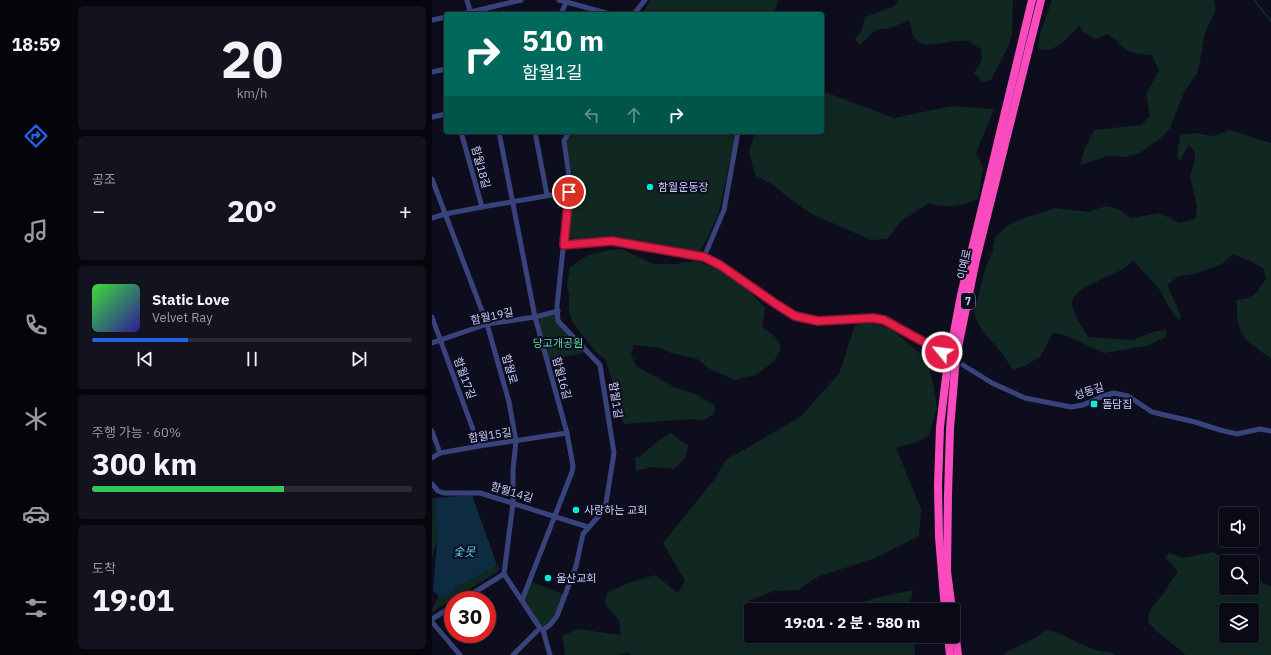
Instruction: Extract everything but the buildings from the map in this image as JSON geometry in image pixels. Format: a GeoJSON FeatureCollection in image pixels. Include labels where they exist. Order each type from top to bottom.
{"type":"FeatureCollection","features":[{"type":"Feature","properties":{"kind":"highway","name":"이예로"},"geometry":{"type":"LineString","coordinates":[[944,603],[939,537],[938,485],[940,427],[947,369],[963,288],[1032,0]]}},
{"type":"Feature","properties":{"kind":"highway","name":"이예로"},"geometry":{"type":"LineString","coordinates":[[951,603],[948,571],[948,494],[950,429],[956,357],[976,260],[1041,0]]}},
{"type":"Feature","properties":{"kind":"highway"},"geometry":{"type":"LineString","coordinates":[[949,643],[950,655]]}},
{"type":"Feature","properties":{"kind":"highway"},"geometry":{"type":"LineString","coordinates":[[956,643],[958,655]]}},
{"type":"Feature","properties":{"kind":"street"},"geometry":{"type":"LineString","coordinates":[[467,0],[471,12]]}},
{"type":"Feature","properties":{"kind":"street"},"geometry":{"type":"LineString","coordinates":[[475,12],[521,0]]}},
{"type":"Feature","properties":{"kind":"street"},"geometry":{"type":"LineString","coordinates":[[559,0],[603,12]]}},
{"type":"Feature","properties":{"kind":"street"},"geometry":{"type":"LineString","coordinates":[[636,12],[645,0]]}},
{"type":"Feature","properties":{"kind":"street"},"geometry":{"type":"LineString","coordinates":[[563,12],[566,1]]}},
{"type":"Feature","properties":{"kind":"street"},"geometry":{"type":"LineString","coordinates":[[432,20],[444,17]]}},
{"type":"Feature","properties":{"kind":"street"},"geometry":{"type":"LineString","coordinates":[[432,72],[444,69]]}},
{"type":"Feature","properties":{"kind":"street"},"geometry":{"type":"LineString","coordinates":[[432,117],[444,114]]}},
{"type":"Feature","properties":{"kind":"street","name":"함월18길"},"geometry":{"type":"LineString","coordinates":[[462,134],[482,207]]}},
{"type":"Feature","properties":{"kind":"street","name":"함월16길"},"geometry":{"type":"LineString","coordinates":[[499,134],[535,317],[567,433],[573,466],[522,600]]}},
{"type":"Feature","properties":{"kind":"street"},"geometry":{"type":"LineString","coordinates":[[535,134],[547,195]]}},
{"type":"Feature","properties":{"kind":"street","name":"함월1길"},"geometry":{"type":"LineString","coordinates":[[514,655],[542,629],[550,625],[556,616],[576,566],[583,534],[604,509],[614,453],[600,365],[558,321],[569,192],[569,176],[564,141],[568,134]]}},
{"type":"Feature","properties":{"kind":"street"},"geometry":{"type":"LineString","coordinates":[[704,257],[724,210],[738,134]]}},
{"type":"Feature","properties":{"kind":"street","name":"함월로"},"geometry":{"type":"LineString","coordinates":[[432,178],[487,324],[509,402],[516,441],[513,470],[513,503],[504,574]]}},
{"type":"Feature","properties":{"kind":"street"},"geometry":{"type":"LineString","coordinates":[[432,218],[445,214],[513,201],[569,192]]}},
{"type":"Feature","properties":{"kind":"street"},"geometry":{"type":"LineString","coordinates":[[564,245],[612,241],[704,257],[720,265],[795,316],[818,321],[873,318],[884,320],[942,352]]}},
{"type":"Feature","properties":{"kind":"street","name":"함월19길"},"geometry":{"type":"LineString","coordinates":[[432,343],[487,324],[535,317],[558,311]]}},
{"type":"Feature","properties":{"kind":"street","name":"함월17길"},"geometry":{"type":"LineString","coordinates":[[432,317],[479,446]]}},
{"type":"Feature","properties":{"kind":"street","name":"성동길"},"geometry":{"type":"LineString","coordinates":[[963,364],[992,383],[1025,398],[1071,407],[1083,405],[1114,393],[1128,396],[1152,412],[1237,434],[1260,429],[1271,431]]}},
{"type":"Feature","properties":{"kind":"street"},"geometry":{"type":"LineString","coordinates":[[432,431],[440,453],[432,458]]}},
{"type":"Feature","properties":{"kind":"street","name":"함월15길"},"geometry":{"type":"LineString","coordinates":[[440,453],[567,433]]}},
{"type":"Feature","properties":{"kind":"street","name":"함월14길"},"geometry":{"type":"LineString","coordinates":[[432,484],[438,491],[444,493],[480,493],[588,527]]}},
{"type":"Feature","properties":{"kind":"street"},"geometry":{"type":"LineString","coordinates":[[477,591],[504,574],[542,629],[550,655]]}},
{"type":"Feature","properties":{"kind":"street"},"geometry":{"type":"LineString","coordinates":[[444,612],[432,620],[460,655]]}},
{"type":"Feature","properties":{"kind":"green space"},"geometry":{"type":"Polygon","coordinates":[[[650,0],[779,0],[774,12],[643,12],[650,0]]]}},
{"type":"Feature","properties":{"kind":"green space"},"geometry":{"type":"Polygon","coordinates":[[[899,0],[1013,0],[1012,34],[1008,47],[991,80],[982,82],[974,73],[982,60],[981,49],[967,41],[923,44],[917,41],[913,35],[909,20],[891,28],[875,30],[860,45],[855,39],[862,30],[865,17],[893,7],[899,0]]]}},
{"type":"Feature","properties":{"kind":"green space"},"geometry":{"type":"Polygon","coordinates":[[[1052,0],[1214,0],[1216,9],[1205,33],[1198,72],[1184,92],[1170,128],[1161,138],[1140,153],[1124,157],[1108,156],[1080,165],[1084,151],[1094,130],[1141,125],[1150,116],[1146,94],[1159,71],[1152,55],[1129,51],[1107,34],[1096,39],[1083,32],[1079,26],[1056,47],[1048,50],[1038,49],[1040,34],[1052,0]]]}},
{"type":"Feature","properties":{"kind":"green space"},"geometry":{"type":"Polygon","coordinates":[[[824,92],[894,118],[952,106],[994,109],[976,153],[983,167],[978,199],[954,206],[942,206],[929,203],[901,221],[887,239],[871,240],[810,213],[773,185],[755,175],[749,152],[754,134],[824,134],[824,92]]]}},
{"type":"Feature","properties":{"kind":"green space"},"geometry":{"type":"Polygon","coordinates":[[[1229,130],[1271,143],[1271,359],[1244,337],[1239,326],[1237,312],[1237,300],[1248,298],[1254,294],[1266,279],[1263,268],[1233,254],[1222,264],[1197,273],[1177,277],[1167,285],[1181,316],[1179,321],[1170,309],[1160,290],[1133,260],[1116,273],[1084,288],[1073,298],[1072,304],[1074,313],[1088,337],[1132,340],[1156,331],[1167,330],[1166,337],[1147,346],[1104,353],[1064,335],[1053,333],[1040,357],[1013,370],[1001,352],[982,329],[974,313],[986,266],[993,250],[995,237],[1010,224],[1055,208],[1089,212],[1106,206],[1118,209],[1131,218],[1160,213],[1179,223],[1195,219],[1197,207],[1190,176],[1195,159],[1194,150],[1189,145],[1180,161],[1177,157],[1180,135],[1194,133],[1214,136],[1229,130]]]}},
{"type":"Feature","properties":{"kind":"green space"},"geometry":{"type":"Polygon","coordinates":[[[571,134],[736,134],[719,212],[700,251],[575,241],[570,237],[572,174],[566,143],[571,134]]]}},
{"type":"Feature","properties":{"kind":"green space"},"geometry":{"type":"Polygon","coordinates":[[[622,249],[654,264],[676,264],[696,261],[716,268],[737,278],[765,308],[762,327],[773,335],[780,344],[780,351],[774,361],[756,375],[735,380],[708,368],[698,359],[671,353],[661,348],[634,345],[631,354],[636,366],[674,387],[695,394],[715,406],[714,414],[702,421],[693,419],[624,424],[616,410],[612,380],[606,361],[594,350],[573,323],[569,311],[569,294],[567,285],[570,267],[588,255],[622,249]]]}},
{"type":"Feature","properties":{"kind":"green space","name":"당고개공원"},"geometry":{"type":"Polygon","coordinates":[[[557,311],[558,321],[587,352],[547,361],[535,317],[557,311]]]}},
{"type":"Feature","properties":{"kind":"green space"},"geometry":{"type":"Polygon","coordinates":[[[870,322],[891,329],[927,359],[937,407],[929,435],[918,442],[896,448],[921,509],[919,536],[873,559],[819,576],[798,590],[773,591],[744,603],[744,643],[914,643],[915,655],[632,655],[628,652],[618,655],[565,655],[562,636],[578,629],[621,635],[619,620],[605,605],[607,593],[628,583],[655,575],[678,593],[685,581],[663,543],[714,480],[726,460],[800,417],[839,374],[855,325],[870,322]]]}},
{"type":"Feature","properties":{"kind":"green space"},"geometry":{"type":"Polygon","coordinates":[[[671,433],[688,445],[686,457],[674,469],[653,467],[636,471],[635,458],[639,457],[662,438],[671,433]]]}},
{"type":"Feature","properties":{"kind":"green space"},"geometry":{"type":"Polygon","coordinates":[[[435,498],[437,541],[432,558],[432,499],[435,498]]]}},
{"type":"Feature","properties":{"kind":"green space"},"geometry":{"type":"Polygon","coordinates":[[[1213,552],[1220,555],[1219,595],[1259,595],[1259,580],[1264,584],[1271,586],[1271,655],[1186,655],[1148,622],[1149,612],[1178,571],[1165,557],[1170,553],[1183,558],[1213,552]]]}},
{"type":"Feature","properties":{"kind":"green space"},"geometry":{"type":"Polygon","coordinates":[[[497,565],[500,569],[466,591],[450,591],[458,584],[464,584],[497,565]]]}},
{"type":"Feature","properties":{"kind":"green space"},"geometry":{"type":"Polygon","coordinates":[[[529,581],[565,595],[557,616],[543,630],[522,600],[529,581]]]}},
{"type":"Feature","properties":{"kind":"green space"},"geometry":{"type":"Polygon","coordinates":[[[913,590],[910,603],[861,603],[871,599],[913,590]]]}},
{"type":"Feature","properties":{"kind":"green space"},"geometry":{"type":"Polygon","coordinates":[[[439,596],[444,596],[444,605],[432,612],[432,609],[439,596]]]}},
{"type":"Feature","properties":{"kind":"green space"},"geometry":{"type":"Polygon","coordinates":[[[1045,630],[1060,634],[1091,648],[1114,653],[1114,655],[1004,655],[1004,653],[1039,636],[1045,630]]]}},
{"type":"Feature","properties":{"kind":"water","name":"숯못"},"geometry":{"type":"Polygon","coordinates":[[[472,495],[497,565],[464,584],[458,584],[454,591],[444,591],[444,596],[439,596],[433,591],[437,541],[435,498],[472,495]]]}},
{"type":"Feature","properties":{"kind":"waterway"},"geometry":{"type":"LineString","coordinates":[[1254,0],[1271,21]]}},
{"type":"Feature","properties":{"kind":"place","name":"함월운동장"},"geometry":{"type":"Point","coordinates":[650,187]}},
{"type":"Feature","properties":{"kind":"place","name":"돌담집"},"geometry":{"type":"Point","coordinates":[1094,404]}},
{"type":"Feature","properties":{"kind":"place","name":"사랑하는 교회"},"geometry":{"type":"Point","coordinates":[576,510]}},
{"type":"Feature","properties":{"kind":"place","name":"울산교회"},"geometry":{"type":"Point","coordinates":[548,578]}},
{"type":"Feature","properties":{"kind":"route"},"geometry":{"type":"LineString","coordinates":[[569,192],[564,245],[612,241],[704,257],[720,265],[795,316],[818,321],[873,318],[884,320],[942,352]]}}]}
